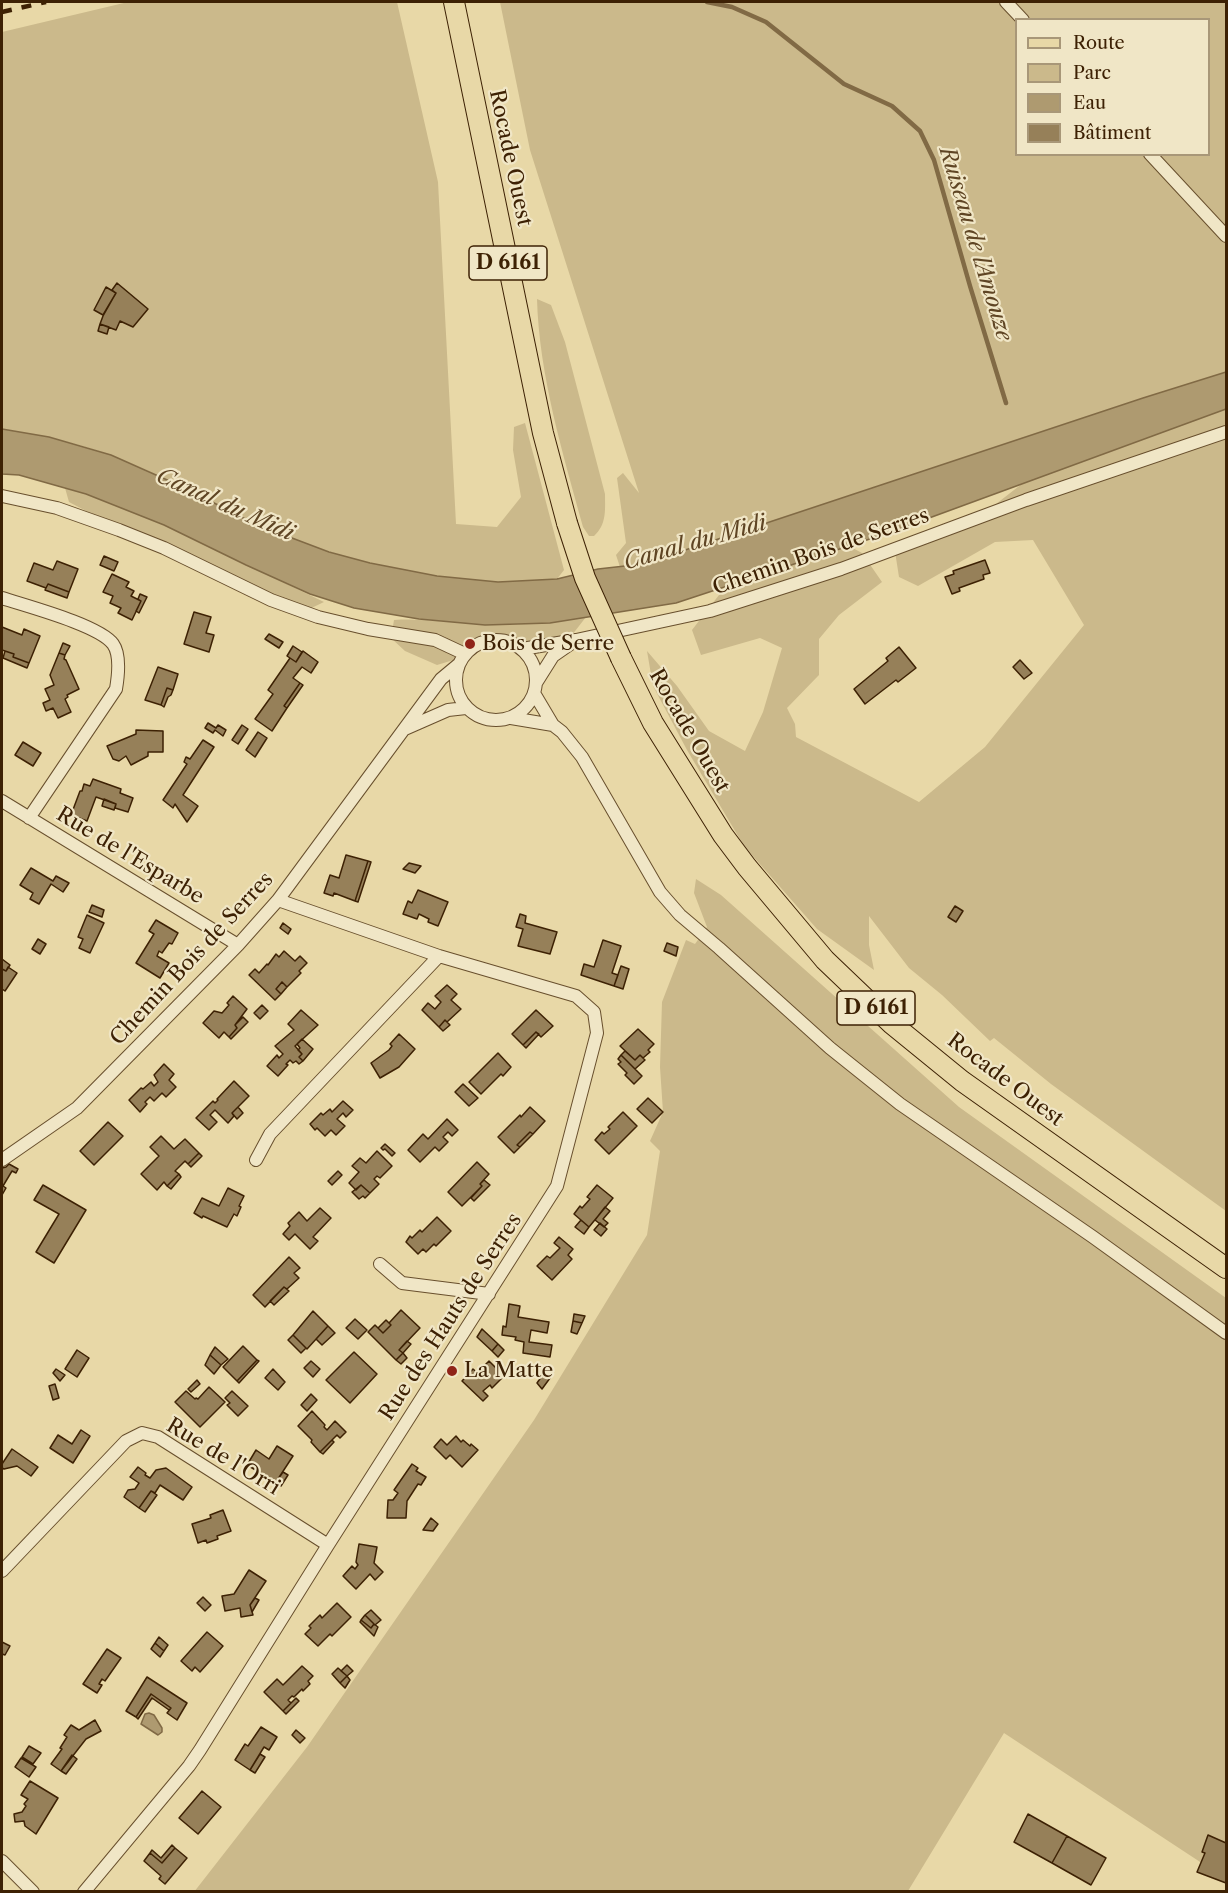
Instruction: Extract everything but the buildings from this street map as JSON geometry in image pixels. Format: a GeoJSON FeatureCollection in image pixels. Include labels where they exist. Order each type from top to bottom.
{"type":"FeatureCollection","features":[{"type":"Feature","properties":{"kind":"main road","name":"Rocade Ouest"},"geometry":{"type":"LineString","coordinates":[[454,2],[543,433],[567,523],[585,578],[653,723],[723,835],[781,909],[825,960],[892,1024],[962,1081],[1227,1268]]}},
{"type":"Feature","properties":{"kind":"street"},"geometry":{"type":"LineString","coordinates":[[1006,2],[1021,18]]}},
{"type":"Feature","properties":{"kind":"street"},"geometry":{"type":"LineString","coordinates":[[1152,156],[1227,236]]}},
{"type":"Feature","properties":{"kind":"street","name":"Chemin Bois de Serres"},"geometry":{"type":"LineString","coordinates":[[522,650],[710,611],[841,569],[1026,500],[1227,432]]}},
{"type":"Feature","properties":{"kind":"street"},"geometry":{"type":"LineString","coordinates":[[2,495],[57,508],[119,530],[164,548],[271,600],[318,617],[435,640],[454,648],[462,659]]}},
{"type":"Feature","properties":{"kind":"street"},"geometry":{"type":"LineString","coordinates":[[2,598],[90,628],[113,644],[119,667],[116,690],[29,818]]}},
{"type":"Feature","properties":{"kind":"street","name":"Chemin Bois de Serres"},"geometry":{"type":"LineString","coordinates":[[536,688],[553,656],[576,639]]}},
{"type":"Feature","properties":{"kind":"street"},"geometry":{"type":"LineString","coordinates":[[536,688],[530,703],[522,712],[499,721],[487,720],[476,716],[466,708],[456,687],[456,675],[462,659],[475,646],[486,641],[499,640],[511,643],[522,650],[530,659],[535,671],[536,688],[554,725],[582,757],[660,892],[680,915],[830,1048],[900,1104],[1227,1333]]}},
{"type":"Feature","properties":{"kind":"street","name":"Chemin Bois de Serres"},"geometry":{"type":"LineString","coordinates":[[2,1160],[77,1108],[238,945],[278,900],[441,679],[462,659]]}},
{"type":"Feature","properties":{"kind":"street"},"geometry":{"type":"LineString","coordinates":[[406,728],[448,710],[466,708]]}},
{"type":"Feature","properties":{"kind":"street"},"geometry":{"type":"LineString","coordinates":[[511,718],[554,725]]}},
{"type":"Feature","properties":{"kind":"street","name":"Rue de l'Esparbe"},"geometry":{"type":"LineString","coordinates":[[2,801],[238,945]]}},
{"type":"Feature","properties":{"kind":"street","name":"Rue des Hauts de Serres"},"geometry":{"type":"LineString","coordinates":[[84,1892],[189,1766],[214,1729],[328,1545],[557,1186],[597,1033],[594,1012],[576,996],[439,956],[278,900]]}},
{"type":"Feature","properties":{"kind":"street"},"geometry":{"type":"LineString","coordinates":[[256,1160],[270,1134],[439,956]]}},
{"type":"Feature","properties":{"kind":"street"},"geometry":{"type":"LineString","coordinates":[[380,1264],[402,1283],[489,1294]]}},
{"type":"Feature","properties":{"kind":"street","name":"Rue de l'Orri"},"geometry":{"type":"LineString","coordinates":[[2,1571],[126,1441],[142,1433],[158,1437],[328,1545]]}},
{"type":"Feature","properties":{"kind":"street"},"geometry":{"type":"LineString","coordinates":[[2,1861],[33,1892]]}},
{"type":"Feature","properties":{"kind":"green space"},"geometry":{"type":"Polygon","coordinates":[[[128,2],[397,2],[438,182],[456,524],[497,527],[521,497],[513,450],[514,427],[525,423],[564,570],[557,579],[505,582],[437,577],[343,556],[284,536],[238,516],[131,463],[85,447],[2,429],[2,32],[128,2]]]}},
{"type":"Feature","properties":{"kind":"green space"},"geometry":{"type":"Polygon","coordinates":[[[500,2],[1226,2],[1226,372],[643,564],[620,567],[616,555],[626,543],[617,478],[623,473],[639,493],[530,150],[500,2]]]}},
{"type":"Feature","properties":{"kind":"green space"},"geometry":{"type":"Polygon","coordinates":[[[537,299],[551,305],[565,342],[605,494],[603,522],[594,536],[589,536],[583,527],[553,414],[542,356],[537,299]]]}},
{"type":"Feature","properties":{"kind":"green space"},"geometry":{"type":"Polygon","coordinates":[[[1226,409],[1226,1211],[1051,1084],[994,1038],[990,1041],[942,995],[909,968],[869,916],[869,945],[874,970],[817,929],[744,846],[687,750],[653,686],[647,651],[677,686],[709,731],[745,751],[763,712],[782,648],[760,638],[701,655],[692,630],[719,595],[737,582],[849,546],[862,553],[882,582],[839,615],[819,639],[819,675],[787,708],[795,724],[796,737],[919,802],[985,747],[1084,625],[1033,540],[995,542],[918,586],[899,577],[894,545],[978,518],[1023,483],[1226,409]]]}},
{"type":"Feature","properties":{"kind":"green space"},"geometry":{"type":"Polygon","coordinates":[[[65,488],[169,527],[324,602],[303,612],[186,553],[86,511],[69,502],[65,488]]]}},
{"type":"Feature","properties":{"kind":"green space"},"geometry":{"type":"Polygon","coordinates":[[[586,617],[572,635],[527,642],[507,638],[437,665],[405,651],[391,638],[394,620],[509,624],[586,617]]]}},
{"type":"Feature","properties":{"kind":"green space"},"geometry":{"type":"Polygon","coordinates":[[[696,879],[721,895],[959,1107],[1226,1298],[1226,1879],[1004,1733],[908,1891],[194,1892],[307,1747],[534,1420],[647,1235],[660,1151],[650,1141],[663,1112],[660,1067],[662,1002],[686,940],[695,944],[707,927],[694,893],[696,879]]]}},
{"type":"Feature","properties":{"kind":"water"},"geometry":{"type":"Polygon","coordinates":[[[1226,372],[1226,409],[891,532],[676,603],[550,623],[485,625],[419,619],[354,608],[310,594],[164,525],[86,494],[19,475],[2,474],[2,429],[49,437],[111,455],[183,487],[255,524],[329,552],[370,563],[437,576],[498,582],[557,579],[598,569],[643,564],[1226,372]]]}},
{"type":"Feature","properties":{"kind":"water"},"geometry":{"type":"Polygon","coordinates":[[[145,1714],[154,1715],[162,1728],[162,1732],[158,1735],[141,1724],[145,1714]]]}},
{"type":"Feature","properties":{"kind":"waterway","name":"Ruiseau de l'Amouze"},"geometry":{"type":"LineString","coordinates":[[707,2],[732,7],[766,22],[844,84],[892,106],[920,131],[934,160],[1006,403]]}},
{"type":"Feature","properties":{"kind":"railway"},"geometry":{"type":"LineString","coordinates":[[2,12],[46,2]]}},
{"type":"Feature","properties":{"kind":"place","name":"Bois de Serre"},"geometry":{"type":"Point","coordinates":[470,644]}},
{"type":"Feature","properties":{"kind":"place","name":"La Matte"},"geometry":{"type":"Point","coordinates":[452,1371]}},
{"type":"Feature","properties":{"kind":"water label","name":"Canal du Midi"},"geometry":{"type":"Point","coordinates":[225,505]}},
{"type":"Feature","properties":{"kind":"water label","name":"Canal du Midi"},"geometry":{"type":"Point","coordinates":[695,543]}}]}
